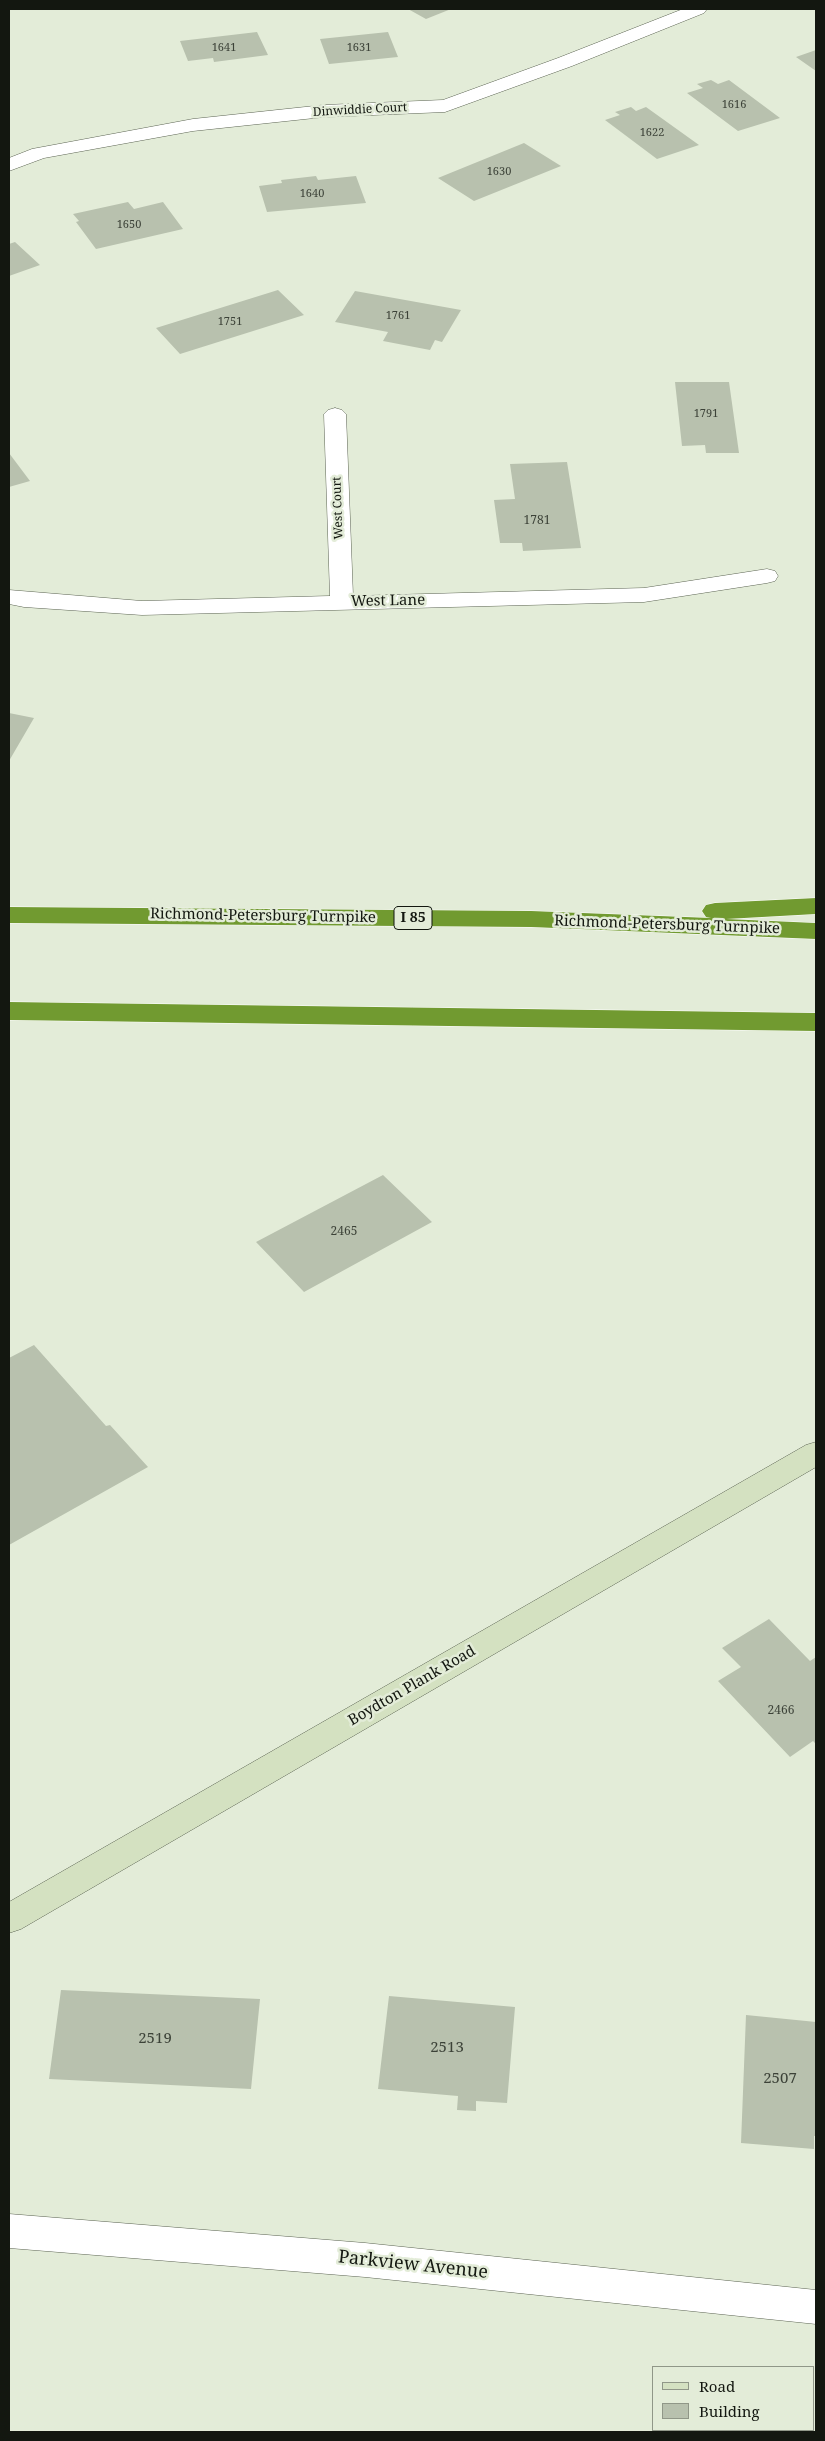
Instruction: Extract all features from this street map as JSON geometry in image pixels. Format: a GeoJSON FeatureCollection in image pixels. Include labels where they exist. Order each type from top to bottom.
{"type":"FeatureCollection","features":[{"type":"Feature","properties":{"kind":"highway"},"geometry":{"type":"LineString","coordinates":[[531,919],[816,906]]}},
{"type":"Feature","properties":{"kind":"highway","name":"Richmond-Petersburg Turnpike"},"geometry":{"type":"LineString","coordinates":[[9,915],[531,919],[816,931]]}},
{"type":"Feature","properties":{"kind":"highway"},"geometry":{"type":"LineString","coordinates":[[9,1010],[816,1022]]}},
{"type":"Feature","properties":{"kind":"main road","name":"Boydton Plank Road"},"geometry":{"type":"LineString","coordinates":[[9,1919],[816,1452]]}},
{"type":"Feature","properties":{"kind":"street","name":"Dinwiddie Court"},"geometry":{"type":"LineString","coordinates":[[9,164],[39,153],[193,125],[324,111],[445,106],[565,62],[698,9]]}},
{"type":"Feature","properties":{"kind":"street","name":"West Court"},"geometry":{"type":"LineString","coordinates":[[335,414],[342,602]]}},
{"type":"Feature","properties":{"kind":"street","name":"West Lane"},"geometry":{"type":"LineString","coordinates":[[9,597],[142,608],[644,595],[767,576]]}},
{"type":"Feature","properties":{"kind":"street","name":"Parkview Avenue"},"geometry":{"type":"LineString","coordinates":[[9,2231],[365,2260],[816,2307]]}},
{"type":"Feature","properties":{"kind":"building"},"geometry":{"type":"Polygon","coordinates":[[[408,9],[451,9],[426,19],[408,9]]]}},
{"type":"Feature","properties":{"kind":"building"},"geometry":{"type":"Polygon","coordinates":[[[257,32],[268,55],[214,62],[213,58],[188,61],[180,41],[257,32]]]}},
{"type":"Feature","properties":{"kind":"building"},"geometry":{"type":"Polygon","coordinates":[[[388,32],[398,57],[329,64],[320,39],[388,32]]]}},
{"type":"Feature","properties":{"kind":"building"},"geometry":{"type":"Polygon","coordinates":[[[816,50],[816,71],[796,57],[816,50]]]}},
{"type":"Feature","properties":{"kind":"building"},"geometry":{"type":"Polygon","coordinates":[[[711,80],[718,84],[729,80],[780,118],[738,131],[687,93],[703,88],[697,84],[711,80]]]}},
{"type":"Feature","properties":{"kind":"building"},"geometry":{"type":"Polygon","coordinates":[[[631,107],[636,111],[646,107],[699,145],[657,159],[605,120],[620,115],[615,112],[631,107]]]}},
{"type":"Feature","properties":{"kind":"building"},"geometry":{"type":"Polygon","coordinates":[[[524,143],[561,166],[474,201],[438,178],[524,143]]]}},
{"type":"Feature","properties":{"kind":"building"},"geometry":{"type":"Polygon","coordinates":[[[316,176],[318,180],[356,176],[366,203],[267,212],[259,186],[282,183],[281,180],[316,176]]]}},
{"type":"Feature","properties":{"kind":"building"},"geometry":{"type":"Polygon","coordinates":[[[128,202],[134,209],[163,202],[183,229],[96,249],[76,222],[79,221],[73,214],[128,202]]]}},
{"type":"Feature","properties":{"kind":"building"},"geometry":{"type":"Polygon","coordinates":[[[15,242],[40,265],[9,276],[9,244],[15,242]]]}},
{"type":"Feature","properties":{"kind":"building"},"geometry":{"type":"Polygon","coordinates":[[[278,290],[304,315],[180,354],[156,328],[278,290]]]}},
{"type":"Feature","properties":{"kind":"building"},"geometry":{"type":"Polygon","coordinates":[[[355,291],[461,310],[442,342],[435,340],[430,350],[383,341],[388,332],[335,322],[355,291]]]}},
{"type":"Feature","properties":{"kind":"building"},"geometry":{"type":"Polygon","coordinates":[[[675,382],[729,382],[739,453],[706,453],[705,445],[682,446],[675,382]]]}},
{"type":"Feature","properties":{"kind":"building"},"geometry":{"type":"Polygon","coordinates":[[[9,453],[30,481],[9,487],[9,453]]]}},
{"type":"Feature","properties":{"kind":"building"},"geometry":{"type":"Polygon","coordinates":[[[567,462],[581,548],[523,551],[522,543],[500,543],[494,500],[515,499],[510,464],[567,462]]]}},
{"type":"Feature","properties":{"kind":"building"},"geometry":{"type":"Polygon","coordinates":[[[9,713],[34,718],[9,761],[9,713]]]}},
{"type":"Feature","properties":{"kind":"building"},"geometry":{"type":"Polygon","coordinates":[[[383,1175],[432,1222],[304,1292],[256,1242],[383,1175]]]}},
{"type":"Feature","properties":{"kind":"building"},"geometry":{"type":"Polygon","coordinates":[[[34,1345],[106,1426],[110,1425],[148,1467],[9,1545],[9,1358],[34,1345]]]}},
{"type":"Feature","properties":{"kind":"building"},"geometry":{"type":"Polygon","coordinates":[[[769,1619],[810,1661],[816,1657],[816,1744],[813,1741],[790,1757],[718,1681],[741,1667],[722,1648],[769,1619]]]}},
{"type":"Feature","properties":{"kind":"building"},"geometry":{"type":"Polygon","coordinates":[[[61,1990],[260,1999],[251,2089],[49,2079],[61,1990]]]}},
{"type":"Feature","properties":{"kind":"building"},"geometry":{"type":"Polygon","coordinates":[[[389,1996],[515,2007],[507,2103],[476,2101],[476,2111],[457,2110],[458,2096],[378,2089],[389,1996]]]}},
{"type":"Feature","properties":{"kind":"building"},"geometry":{"type":"Polygon","coordinates":[[[746,2015],[816,2022],[816,2136],[814,2136],[814,2149],[741,2143],[746,2015]]]}}]}
